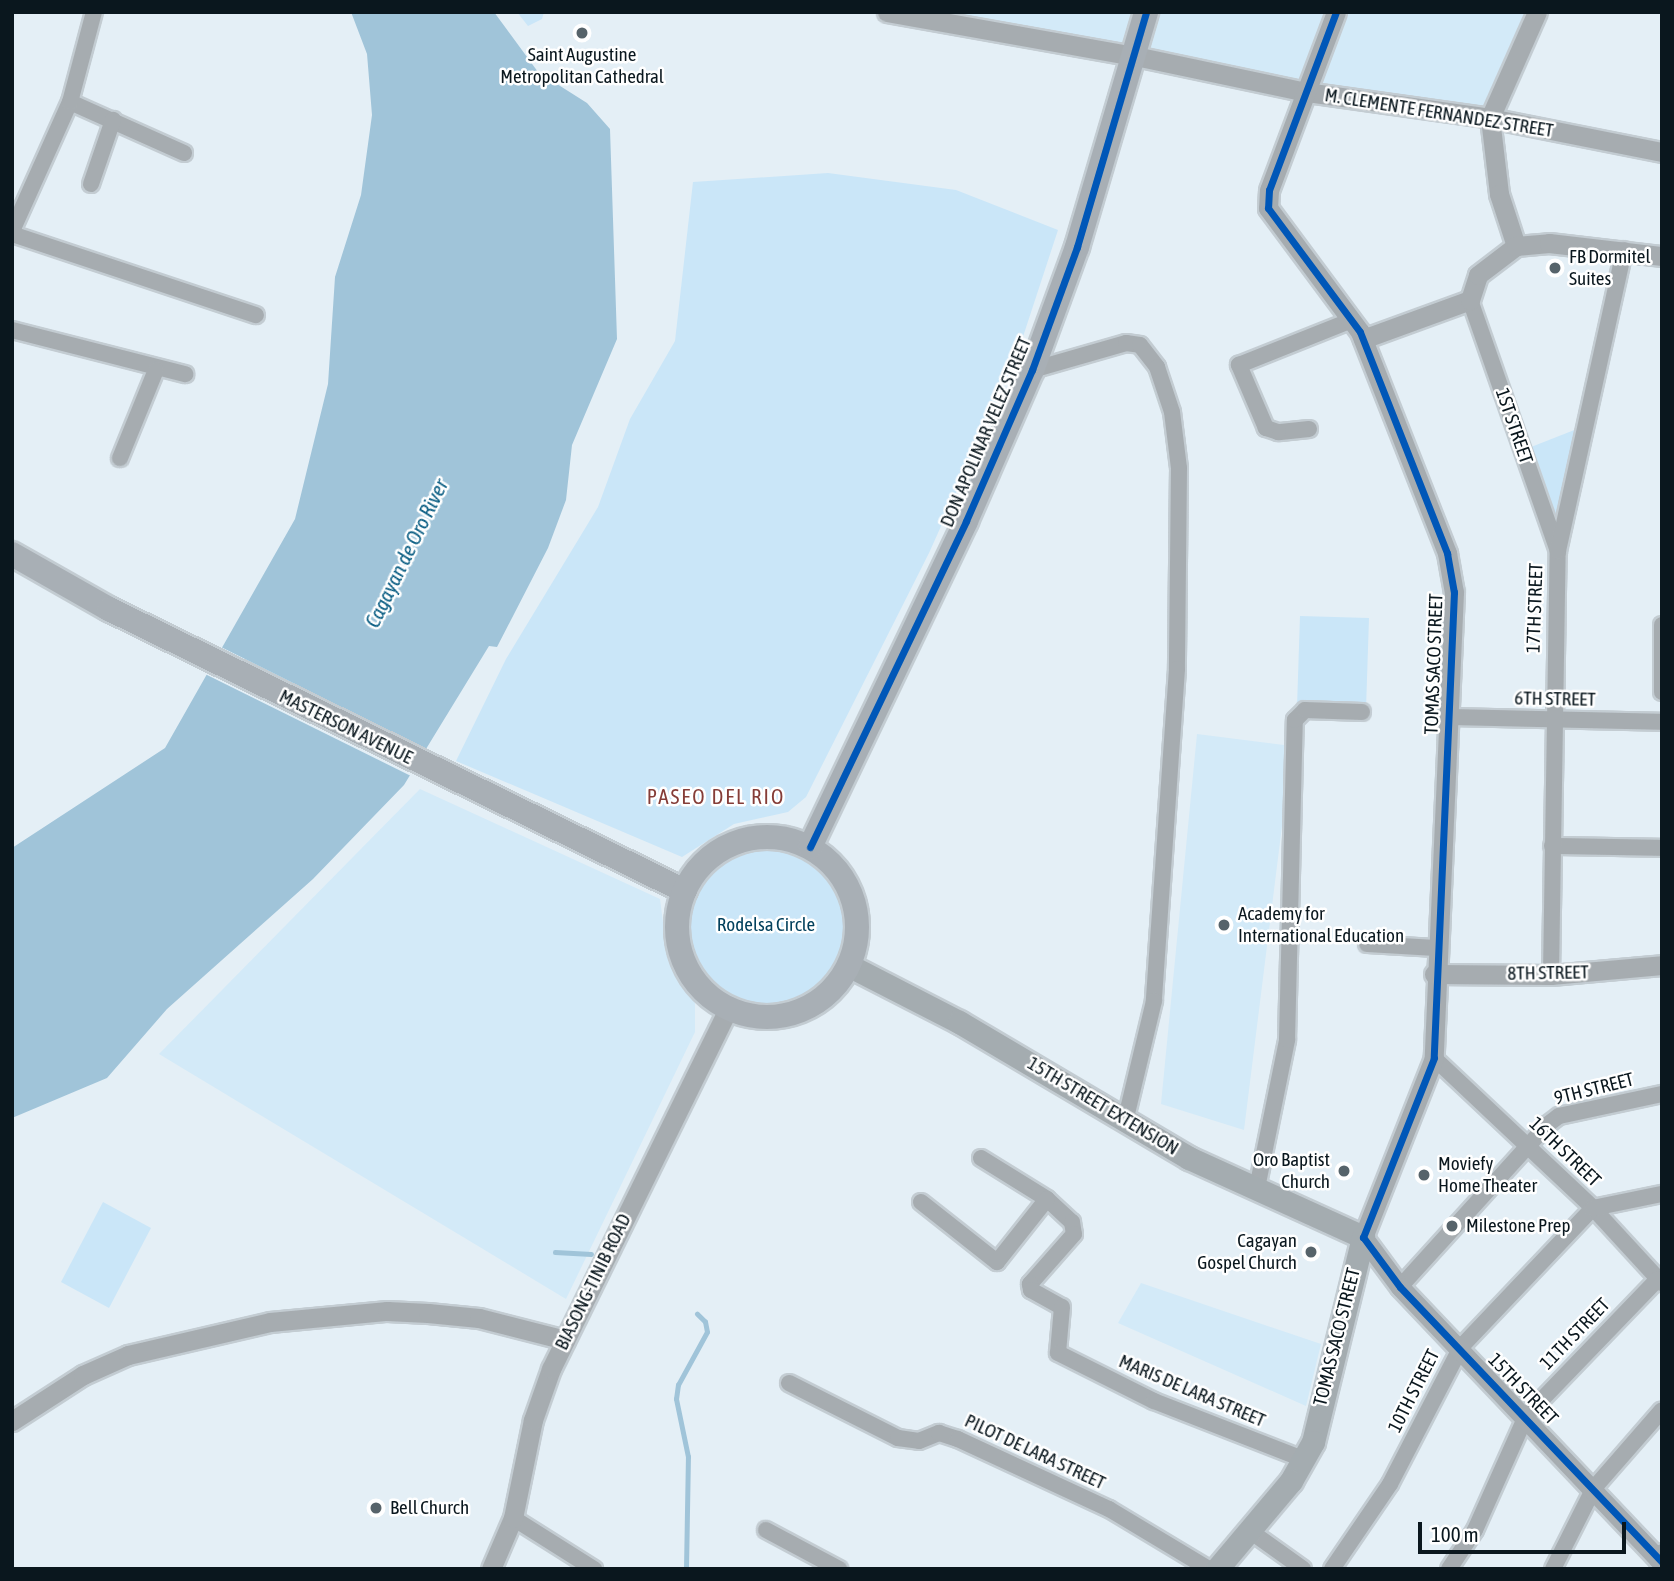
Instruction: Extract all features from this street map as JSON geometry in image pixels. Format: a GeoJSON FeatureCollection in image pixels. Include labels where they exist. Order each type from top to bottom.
{"type":"FeatureCollection","features":[{"type":"Feature","properties":{"kind":"main road","name":"DON APOLINAR VELEZ STREET"},"geometry":{"type":"LineString","coordinates":[[810,847],[966,521],[1032,370],[1077,247],[1146,12]]}},
{"type":"Feature","properties":{"kind":"main road","name":"MASTERSON AVENUE"},"geometry":{"type":"LineString","coordinates":[[12,554],[109,609],[480,793],[685,891]]}},
{"type":"Feature","properties":{"kind":"main road"},"geometry":{"type":"LineString","coordinates":[[767,837],[810,847],[837,870],[851,893],[857,919],[848,965],[825,995],[802,1009],[760,1017],[729,1008],[697,983],[684,959],[677,931],[685,891],[708,859],[742,841],[767,837]]}},
{"type":"Feature","properties":{"kind":"main road","name":"15TH STREET EXTENSION"},"geometry":{"type":"LineString","coordinates":[[848,965],[1126,1118],[1189,1158],[1363,1237]]}},
{"type":"Feature","properties":{"kind":"main road","name":"TOMAS SACO STREET"},"geometry":{"type":"LineString","coordinates":[[1217,1569],[1305,1460],[1363,1237]]}},
{"type":"Feature","properties":{"kind":"street"},"geometry":{"type":"LineString","coordinates":[[94,12],[70,102],[12,232],[256,315]]}},
{"type":"Feature","properties":{"kind":"street","name":"M. CLEMENTE FERNANDEZ STREET"},"geometry":{"type":"LineString","coordinates":[[887,12],[956,18],[1306,92],[1490,118],[1662,152]]}},
{"type":"Feature","properties":{"kind":"street"},"geometry":{"type":"LineString","coordinates":[[1306,92],[1336,12]]}},
{"type":"Feature","properties":{"kind":"street"},"geometry":{"type":"LineString","coordinates":[[1516,246],[1499,194],[1490,118],[1537,12]]}},
{"type":"Feature","properties":{"kind":"street","name":"TOMAS SACO STREET"},"geometry":{"type":"LineString","coordinates":[[1306,92],[1269,190],[1268,208],[1353,320],[1363,339],[1447,552],[1454,592],[1434,974],[1434,1058],[1363,1237]]}},
{"type":"Feature","properties":{"kind":"street"},"geometry":{"type":"LineString","coordinates":[[70,102],[184,153]]}},
{"type":"Feature","properties":{"kind":"street"},"geometry":{"type":"LineString","coordinates":[[91,184],[113,120]]}},
{"type":"Feature","properties":{"kind":"street"},"geometry":{"type":"LineString","coordinates":[[1363,339],[1470,300],[1478,275],[1516,246],[1549,243],[1662,256]]}},
{"type":"Feature","properties":{"kind":"street","name":"17TH STREET"},"geometry":{"type":"LineString","coordinates":[[1551,975],[1552,721],[1558,551],[1624,250]]}},
{"type":"Feature","properties":{"kind":"street","name":"1ST STREET"},"geometry":{"type":"LineString","coordinates":[[1470,300],[1558,551]]}},
{"type":"Feature","properties":{"kind":"street"},"geometry":{"type":"LineString","coordinates":[[1309,429],[1278,432],[1266,428],[1239,365],[1353,320]]}},
{"type":"Feature","properties":{"kind":"street"},"geometry":{"type":"LineString","coordinates":[[12,330],[156,370],[185,374]]}},
{"type":"Feature","properties":{"kind":"street"},"geometry":{"type":"LineString","coordinates":[[1032,370],[1126,343],[1140,345],[1157,367],[1172,412],[1179,468],[1177,669],[1154,1001],[1126,1118]]}},
{"type":"Feature","properties":{"kind":"street"},"geometry":{"type":"LineString","coordinates":[[120,458],[156,370]]}},
{"type":"Feature","properties":{"kind":"street"},"geometry":{"type":"LineString","coordinates":[[1662,625],[1662,692]]}},
{"type":"Feature","properties":{"kind":"street"},"geometry":{"type":"LineString","coordinates":[[1257,1188],[1287,1040],[1295,720],[1305,710],[1362,712]]}},
{"type":"Feature","properties":{"kind":"street","name":"6TH STREET"},"geometry":{"type":"LineString","coordinates":[[1448,717],[1662,722]]}},
{"type":"Feature","properties":{"kind":"street"},"geometry":{"type":"LineString","coordinates":[[1552,846],[1662,848]]}},
{"type":"Feature","properties":{"kind":"street"},"geometry":{"type":"LineString","coordinates":[[1367,944],[1436,948]]}},
{"type":"Feature","properties":{"kind":"street","name":"8TH STREET"},"geometry":{"type":"LineString","coordinates":[[1434,974],[1551,975],[1662,965]]}},
{"type":"Feature","properties":{"kind":"street","name":"BIASONG-TINIB ROAD"},"geometry":{"type":"LineString","coordinates":[[491,1569],[513,1518],[533,1420],[565,1340],[729,1008]]}},
{"type":"Feature","properties":{"kind":"street","name":"16TH STREET"},"geometry":{"type":"LineString","coordinates":[[1434,1058],[1593,1208],[1660,1281]]}},
{"type":"Feature","properties":{"kind":"street","name":"9TH STREET"},"geometry":{"type":"LineString","coordinates":[[1399,1287],[1526,1144],[1559,1116],[1662,1094]]}},
{"type":"Feature","properties":{"kind":"street"},"geometry":{"type":"LineString","coordinates":[[921,1202],[996,1262],[1047,1199],[981,1158]]}},
{"type":"Feature","properties":{"kind":"street"},"geometry":{"type":"LineString","coordinates":[[1593,1208],[1662,1194]]}},
{"type":"Feature","properties":{"kind":"street","name":"MARIS DE LARA STREET"},"geometry":{"type":"LineString","coordinates":[[1047,1199],[1072,1222],[1074,1234],[1030,1284],[1031,1290],[1062,1307],[1055,1346],[1065,1359],[1154,1401],[1305,1460]]}},
{"type":"Feature","properties":{"kind":"street","name":"10TH STREET"},"geometry":{"type":"LineString","coordinates":[[1332,1569],[1390,1484],[1461,1347],[1593,1208]]}},
{"type":"Feature","properties":{"kind":"street","name":"15TH STREET"},"geometry":{"type":"LineString","coordinates":[[1363,1237],[1399,1287],[1461,1347],[1659,1561]]}},
{"type":"Feature","properties":{"kind":"street","name":"11TH STREET"},"geometry":{"type":"LineString","coordinates":[[1449,1569],[1475,1530],[1526,1416],[1660,1281]]}},
{"type":"Feature","properties":{"kind":"street"},"geometry":{"type":"LineString","coordinates":[[12,1421],[83,1375],[128,1355],[270,1322],[387,1311],[428,1313],[479,1318],[565,1340]]}},
{"type":"Feature","properties":{"kind":"street","name":"PILOT DE LARA STREET"},"geometry":{"type":"LineString","coordinates":[[789,1383],[878,1430],[913,1441],[946,1434],[1110,1509],[1209,1569]]}},
{"type":"Feature","properties":{"kind":"street"},"geometry":{"type":"LineString","coordinates":[[1553,1569],[1594,1488],[1662,1410]]}},
{"type":"Feature","properties":{"kind":"street"},"geometry":{"type":"LineString","coordinates":[[513,1518],[594,1569]]}},
{"type":"Feature","properties":{"kind":"street"},"geometry":{"type":"LineString","coordinates":[[766,1530],[839,1569]]}},
{"type":"Feature","properties":{"kind":"street"},"geometry":{"type":"LineString","coordinates":[[1250,1531],[1303,1569]]}},
{"type":"Feature","properties":{"kind":"shaded area"},"geometry":{"type":"Polygon","coordinates":[[[935,12],[1528,12],[1487,114],[935,12]]]}},
{"type":"Feature","properties":{"kind":"shaded area","name":"Academy for International Education"},"geometry":{"type":"Polygon","coordinates":[[[1197,734],[1292,746],[1244,1130],[1161,1104],[1197,734]]]}},
{"type":"Feature","properties":{"kind":"shaded area"},"geometry":{"type":"Polygon","coordinates":[[[420,789],[660,899],[667,954],[695,1003],[695,1032],[566,1299],[159,1054],[420,789]]]}},
{"type":"Feature","properties":{"kind":"shaded area"},"geometry":{"type":"Polygon","coordinates":[[[1141,1283],[1321,1344],[1306,1406],[1118,1323],[1141,1283]]]}},
{"type":"Feature","properties":{"kind":"green space"},"geometry":{"type":"Polygon","coordinates":[[[517,12],[544,12],[542,19],[528,26],[517,12]]]}},
{"type":"Feature","properties":{"kind":"green space"},"geometry":{"type":"Polygon","coordinates":[[[828,173],[956,190],[1058,230],[1015,361],[929,553],[806,797],[788,812],[734,824],[682,857],[456,761],[506,659],[598,507],[630,419],[675,341],[693,182],[828,173]]]}},
{"type":"Feature","properties":{"kind":"green space"},"geometry":{"type":"Polygon","coordinates":[[[1582,427],[1556,531],[1526,449],[1582,427]]]}},
{"type":"Feature","properties":{"kind":"green space"},"geometry":{"type":"Polygon","coordinates":[[[1300,616],[1369,618],[1366,709],[1297,707],[1300,616]]]}},
{"type":"Feature","properties":{"kind":"green space","name":"Rodelsa Circle"},"geometry":{"type":"Polygon","coordinates":[[[767,848],[797,854],[822,871],[839,896],[845,926],[839,956],[822,981],[797,998],[767,1004],[737,998],[712,981],[695,956],[689,926],[695,896],[712,871],[737,854],[767,848]]]}},
{"type":"Feature","properties":{"kind":"green space"},"geometry":{"type":"Polygon","coordinates":[[[103,1202],[151,1228],[109,1308],[61,1282],[103,1202]]]}},
{"type":"Feature","properties":{"kind":"water","name":"Cagayan de Oro River"},"geometry":{"type":"Polygon","coordinates":[[[351,12],[494,12],[538,72],[587,103],[610,129],[617,339],[572,445],[566,500],[548,548],[497,647],[489,646],[404,785],[313,879],[167,1009],[107,1078],[12,1118],[12,848],[165,748],[295,519],[328,384],[335,277],[361,195],[372,115],[367,54],[351,12]]]}},
{"type":"Feature","properties":{"kind":"pier"},"geometry":{"type":"Polygon","coordinates":[[[219,646],[429,751],[413,777],[203,673],[219,646]]]}},
{"type":"Feature","properties":{"kind":"waterway"},"geometry":{"type":"LineString","coordinates":[[555,1252],[591,1254]]}},
{"type":"Feature","properties":{"kind":"waterway"},"geometry":{"type":"LineString","coordinates":[[686,1569],[688,1457],[676,1399],[678,1385],[707,1332],[705,1322],[697,1314]]}},
{"type":"Feature","properties":{"kind":"cycle path"},"geometry":{"type":"LineString","coordinates":[[810,847],[966,521],[1032,370],[1077,247],[1146,12]]}},
{"type":"Feature","properties":{"kind":"cycle path"},"geometry":{"type":"LineString","coordinates":[[1336,12],[1269,190],[1268,208],[1360,332],[1447,553],[1454,592],[1434,1058],[1363,1237],[1400,1287],[1662,1562]]}},
{"type":"Feature","properties":{"kind":"place","name":"Saint Augustine Metropolitan Cathedral"},"geometry":{"type":"Point","coordinates":[582,33]}},
{"type":"Feature","properties":{"kind":"place","name":"FB Dormitel Suites"},"geometry":{"type":"Point","coordinates":[1555,268]}},
{"type":"Feature","properties":{"kind":"place","name":"Academy for International Education"},"geometry":{"type":"Point","coordinates":[1224,925]}},
{"type":"Feature","properties":{"kind":"place","name":"Oro Baptist Church"},"geometry":{"type":"Point","coordinates":[1344,1171]}},
{"type":"Feature","properties":{"kind":"place","name":"Moviefy Home Theater"},"geometry":{"type":"Point","coordinates":[1424,1175]}},
{"type":"Feature","properties":{"kind":"place","name":"Milestone Prep"},"geometry":{"type":"Point","coordinates":[1452,1226]}},
{"type":"Feature","properties":{"kind":"place","name":"Cagayan Gospel Church"},"geometry":{"type":"Point","coordinates":[1311,1252]}},
{"type":"Feature","properties":{"kind":"place","name":"Bell Church"},"geometry":{"type":"Point","coordinates":[376,1508]}},
{"type":"Feature","properties":{"kind":"district","name":"PASEO DEL RIO"},"geometry":{"type":"Point","coordinates":[716,796]}}]}
